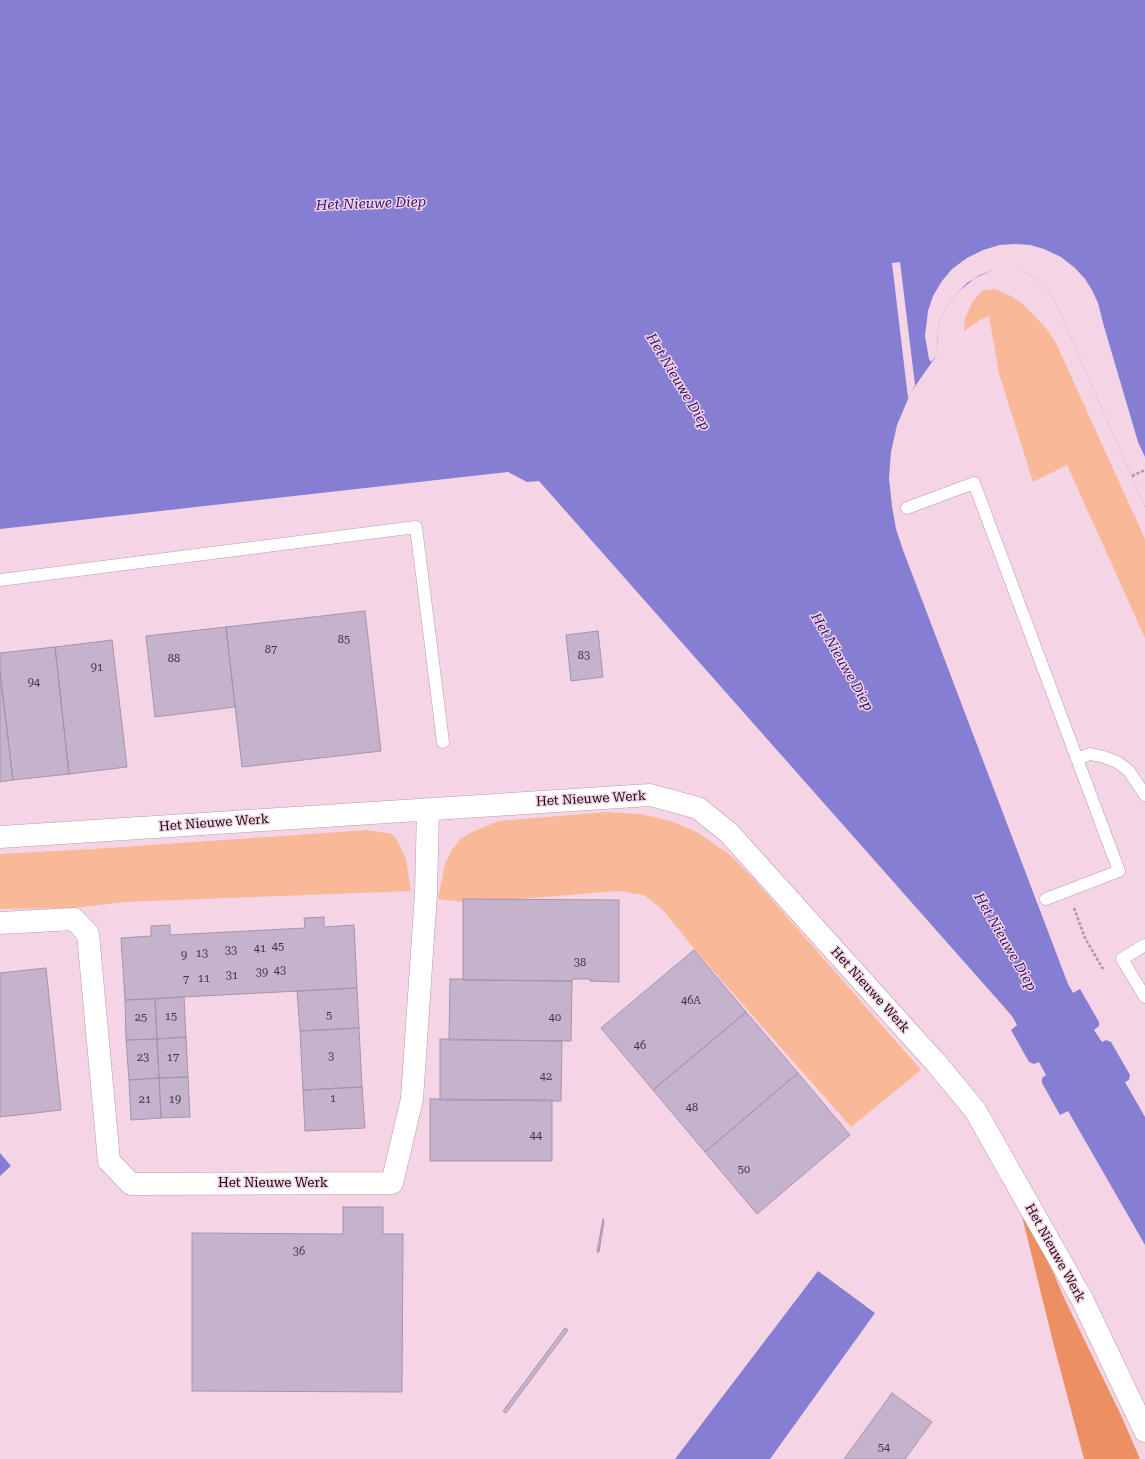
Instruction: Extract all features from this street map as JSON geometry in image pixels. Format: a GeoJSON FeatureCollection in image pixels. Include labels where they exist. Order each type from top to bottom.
{"type":"FeatureCollection","features":[{"type":"Feature","properties":{"kind":"street","name":"Het Nieuwe Werk"},"geometry":{"type":"LineString","coordinates":[[0,836],[650,795],[698,808],[729,833],[936,1063],[975,1110],[1083,1301],[1145,1431]]}},
{"type":"Feature","properties":{"kind":"street","name":"Het Nieuwe Werk"},"geometry":{"type":"LineString","coordinates":[[0,923],[74,919],[88,934],[109,1161],[130,1184],[392,1183],[412,1099],[426,893],[428,809]]}},
{"type":"Feature","properties":{"kind":"lane"},"geometry":{"type":"LineString","coordinates":[[907,508],[974,483],[1119,871],[1046,899]]}},
{"type":"Feature","properties":{"kind":"lane"},"geometry":{"type":"LineString","coordinates":[[0,580],[416,527],[443,742]]}},
{"type":"Feature","properties":{"kind":"lane"},"geometry":{"type":"LineString","coordinates":[[1077,760],[1090,754],[1117,762],[1129,771],[1145,795]]}},
{"type":"Feature","properties":{"kind":"lane"},"geometry":{"type":"LineString","coordinates":[[1145,946],[1122,959],[1145,997]]}},
{"type":"Feature","properties":{"kind":"path"},"geometry":{"type":"LineString","coordinates":[[1132,476],[1145,470]]}},
{"type":"Feature","properties":{"kind":"path"},"geometry":{"type":"LineString","coordinates":[[1067,891],[1085,938],[1099,962]]}},
{"type":"Feature","properties":{"kind":"shaded area"},"geometry":{"type":"Polygon","coordinates":[[[995,289],[1011,296],[1023,304],[1046,328],[1056,343],[1145,539],[1145,638],[1067,465],[1033,482],[999,374],[989,316],[980,320],[964,331],[965,318],[973,301],[982,291],[995,289]]]}},
{"type":"Feature","properties":{"kind":"shaded area"},"geometry":{"type":"Polygon","coordinates":[[[607,812],[640,814],[671,821],[697,832],[729,854],[753,878],[921,1070],[851,1127],[701,957],[662,909],[644,895],[618,891],[470,903],[438,899],[445,864],[452,850],[460,839],[472,832],[499,821],[607,812]]]}},
{"type":"Feature","properties":{"kind":"shaded area"},"geometry":{"type":"Polygon","coordinates":[[[368,830],[392,834],[398,842],[406,859],[411,891],[125,902],[74,908],[0,909],[0,854],[368,830]]]}},
{"type":"Feature","properties":{"kind":"shaded area"},"geometry":{"type":"Polygon","coordinates":[[[1019,1204],[1036,1232],[1065,1300],[1120,1413],[1140,1459],[1084,1459],[1019,1204]]]}},
{"type":"Feature","properties":{"kind":"water","name":"Het Nieuwe Diep"},"geometry":{"type":"Polygon","coordinates":[[[0,0],[1145,0],[1145,507],[1054,299],[1050,292],[1035,278],[1023,272],[1012,270],[993,270],[975,278],[958,292],[942,314],[938,326],[937,355],[911,392],[897,425],[891,452],[889,478],[896,529],[903,550],[1068,984],[1073,993],[1080,989],[1099,1022],[1099,1026],[1094,1030],[1102,1042],[1106,1040],[1111,1042],[1130,1075],[1129,1080],[1125,1082],[1145,1117],[1145,1245],[1068,1111],[1060,1115],[1042,1083],[1042,1078],[1046,1075],[1039,1062],[1034,1064],[1029,1062],[1011,1030],[1017,1025],[1012,1016],[539,481],[527,482],[508,472],[0,529],[0,0]]]}},
{"type":"Feature","properties":{"kind":"water"},"geometry":{"type":"Polygon","coordinates":[[[0,1153],[11,1166],[0,1176],[0,1153]]]}},
{"type":"Feature","properties":{"kind":"water"},"geometry":{"type":"Polygon","coordinates":[[[818,1271],[875,1313],[770,1459],[675,1459],[818,1271]]]}},
{"type":"Feature","properties":{"kind":"pier"},"geometry":{"type":"Polygon","coordinates":[[[1000,245],[1030,245],[1044,249],[1061,257],[1075,268],[1092,290],[1098,303],[1138,442],[1145,457],[1145,507],[1054,299],[1050,292],[1035,278],[1023,272],[993,270],[980,275],[967,283],[958,292],[942,314],[938,326],[937,355],[931,362],[929,359],[925,336],[928,311],[933,296],[942,281],[952,269],[967,258],[983,250],[1000,245]]]}},
{"type":"Feature","properties":{"kind":"pier"},"geometry":{"type":"Polygon","coordinates":[[[900,262],[915,385],[908,398],[892,263],[900,262]]]}},
{"type":"Feature","properties":{"kind":"building"},"geometry":{"type":"Polygon","coordinates":[[[365,611],[381,751],[242,767],[226,627],[365,611]]]}},
{"type":"Feature","properties":{"kind":"building"},"geometry":{"type":"Polygon","coordinates":[[[226,627],[235,707],[155,717],[146,636],[226,627]]]}},
{"type":"Feature","properties":{"kind":"building"},"geometry":{"type":"Polygon","coordinates":[[[598,631],[603,677],[571,681],[566,635],[598,631]]]}},
{"type":"Feature","properties":{"kind":"building"},"geometry":{"type":"Polygon","coordinates":[[[112,640],[127,767],[69,774],[55,647],[112,640]]]}},
{"type":"Feature","properties":{"kind":"building"},"geometry":{"type":"Polygon","coordinates":[[[55,647],[69,774],[13,780],[0,672],[0,653],[55,647]]]}},
{"type":"Feature","properties":{"kind":"building"},"geometry":{"type":"Polygon","coordinates":[[[0,672],[13,780],[0,782],[0,672]]]}},
{"type":"Feature","properties":{"kind":"building"},"geometry":{"type":"Polygon","coordinates":[[[463,899],[619,900],[619,982],[590,981],[591,979],[573,979],[572,981],[463,980],[463,899]]]}},
{"type":"Feature","properties":{"kind":"building"},"geometry":{"type":"Polygon","coordinates":[[[324,917],[324,927],[354,925],[357,988],[125,1000],[121,938],[151,936],[151,926],[170,925],[170,935],[305,928],[304,918],[324,917]]]}},
{"type":"Feature","properties":{"kind":"building"},"geometry":{"type":"Polygon","coordinates":[[[694,950],[746,1012],[653,1090],[601,1028],[694,950]]]}},
{"type":"Feature","properties":{"kind":"building"},"geometry":{"type":"Polygon","coordinates":[[[46,968],[61,1110],[0,1117],[0,973],[46,968]]]}},
{"type":"Feature","properties":{"kind":"building"},"geometry":{"type":"Polygon","coordinates":[[[450,979],[572,981],[571,1041],[449,1040],[450,979]]]}},
{"type":"Feature","properties":{"kind":"building"},"geometry":{"type":"Polygon","coordinates":[[[357,988],[359,1028],[300,1031],[297,991],[357,988]]]}},
{"type":"Feature","properties":{"kind":"building"},"geometry":{"type":"Polygon","coordinates":[[[184,997],[186,1037],[157,1039],[155,999],[184,997]]]}},
{"type":"Feature","properties":{"kind":"building"},"geometry":{"type":"Polygon","coordinates":[[[155,999],[157,1039],[126,1040],[125,1000],[155,999]]]}},
{"type":"Feature","properties":{"kind":"building"},"geometry":{"type":"Polygon","coordinates":[[[746,1012],[798,1073],[705,1152],[653,1090],[746,1012]]]}},
{"type":"Feature","properties":{"kind":"building"},"geometry":{"type":"Polygon","coordinates":[[[359,1028],[362,1087],[303,1090],[300,1031],[359,1028]]]}},
{"type":"Feature","properties":{"kind":"building"},"geometry":{"type":"Polygon","coordinates":[[[186,1037],[188,1077],[159,1078],[157,1039],[186,1037]]]}},
{"type":"Feature","properties":{"kind":"building"},"geometry":{"type":"Polygon","coordinates":[[[157,1039],[159,1078],[129,1080],[126,1040],[157,1039]]]}},
{"type":"Feature","properties":{"kind":"building"},"geometry":{"type":"Polygon","coordinates":[[[440,1039],[562,1041],[561,1101],[440,1100],[440,1039]]]}},
{"type":"Feature","properties":{"kind":"building"},"geometry":{"type":"Polygon","coordinates":[[[798,1073],[850,1135],[757,1214],[705,1152],[798,1073]]]}},
{"type":"Feature","properties":{"kind":"building"},"geometry":{"type":"Polygon","coordinates":[[[188,1077],[190,1117],[161,1118],[159,1078],[188,1077]]]}},
{"type":"Feature","properties":{"kind":"building"},"geometry":{"type":"Polygon","coordinates":[[[159,1078],[161,1118],[131,1120],[129,1080],[159,1078]]]}},
{"type":"Feature","properties":{"kind":"building"},"geometry":{"type":"Polygon","coordinates":[[[362,1087],[365,1128],[305,1131],[303,1090],[362,1087]]]}},
{"type":"Feature","properties":{"kind":"building"},"geometry":{"type":"Polygon","coordinates":[[[430,1099],[552,1100],[552,1161],[430,1161],[430,1099]]]}},
{"type":"Feature","properties":{"kind":"building"},"geometry":{"type":"Polygon","coordinates":[[[343,1207],[383,1207],[383,1234],[403,1234],[402,1392],[192,1391],[192,1233],[343,1234],[343,1207]]]}},
{"type":"Feature","properties":{"kind":"building"},"geometry":{"type":"Polygon","coordinates":[[[603,1219],[604,1221],[599,1252],[597,1252],[603,1219]]]}},
{"type":"Feature","properties":{"kind":"building"},"geometry":{"type":"Polygon","coordinates":[[[565,1328],[568,1330],[506,1413],[503,1411],[565,1328]]]}},
{"type":"Feature","properties":{"kind":"building"},"geometry":{"type":"Polygon","coordinates":[[[892,1393],[932,1422],[905,1459],[844,1459],[892,1393]]]}}]}
